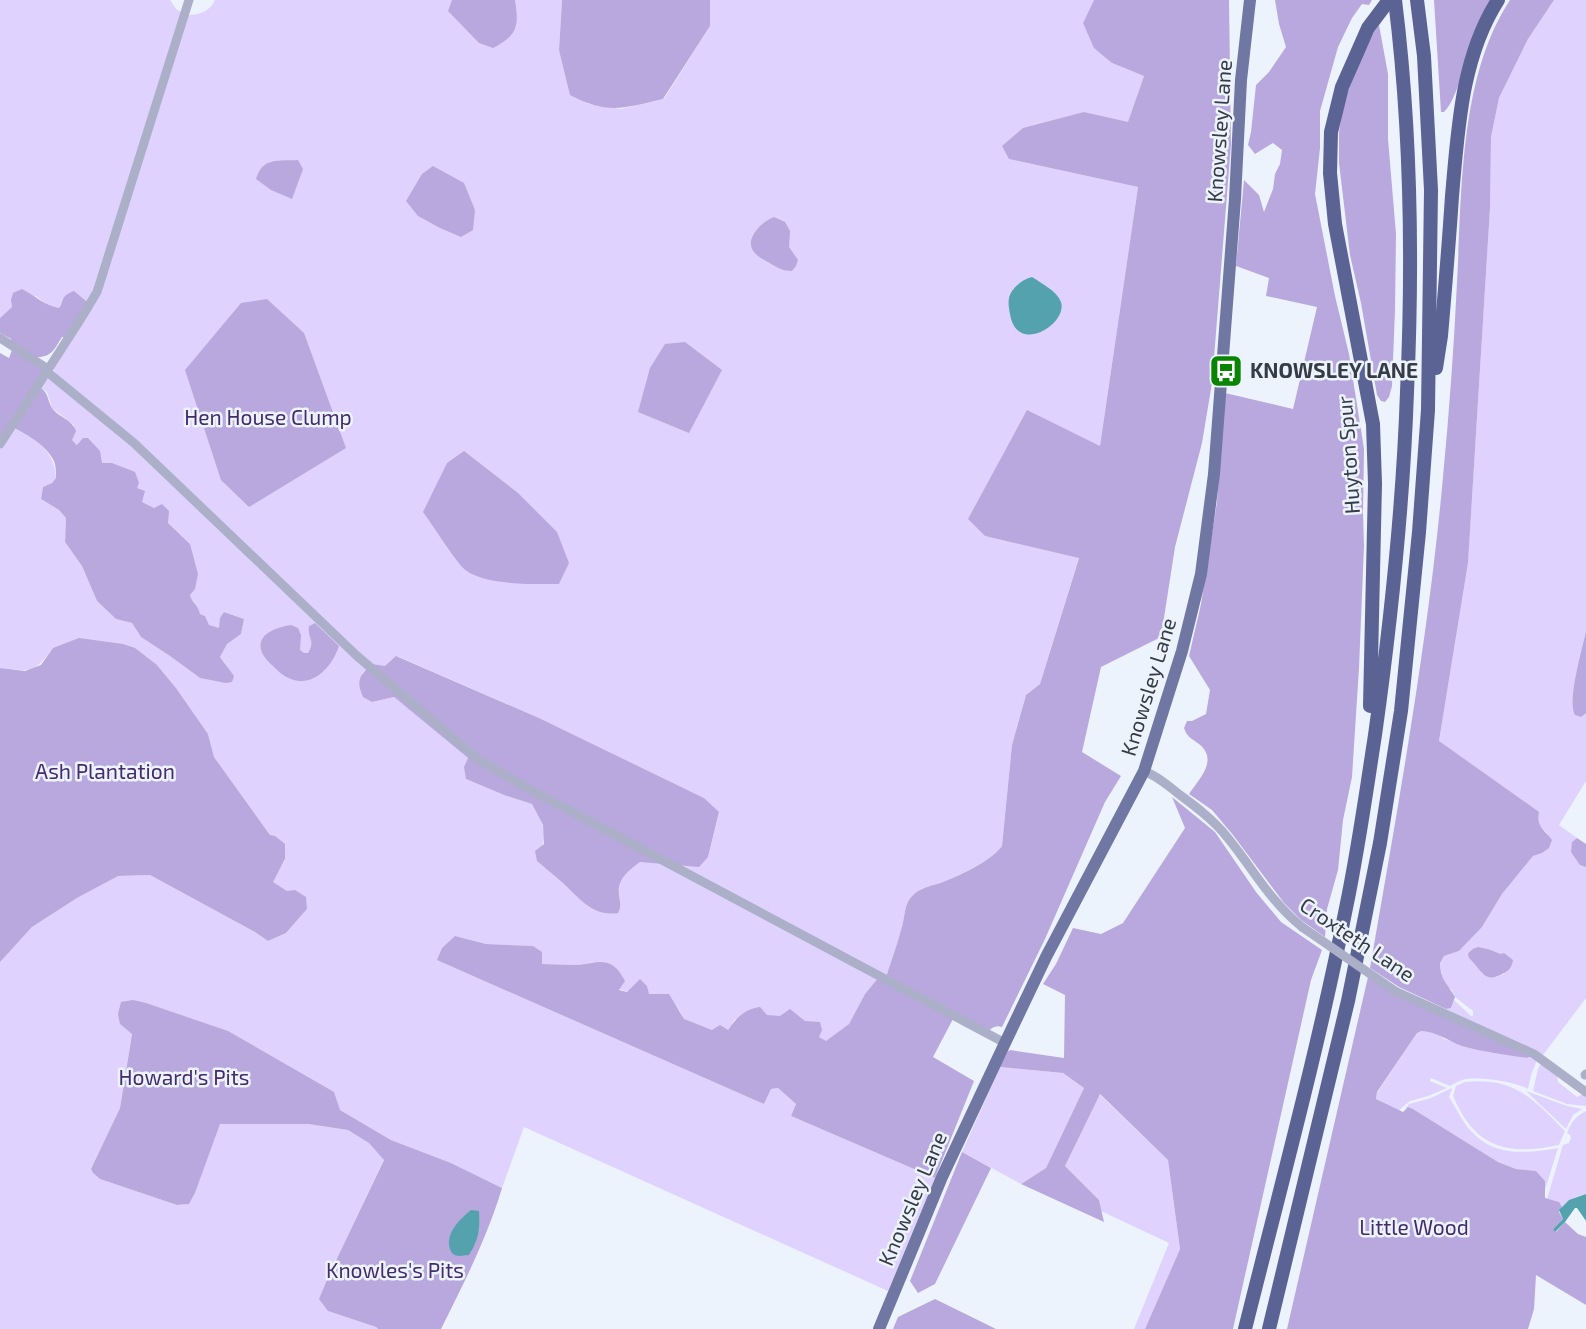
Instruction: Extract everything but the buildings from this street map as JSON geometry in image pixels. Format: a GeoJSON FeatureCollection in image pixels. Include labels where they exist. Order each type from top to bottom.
{"type":"FeatureCollection","features":[{"type":"Feature","properties":{"kind":"highway","name":"Huyton Spur"},"geometry":{"type":"LineString","coordinates":[[1365,799],[1372,673],[1375,484],[1373,424],[1335,224],[1330,173],[1332,132],[1342,88],[1368,29],[1389,0]]}},
{"type":"Feature","properties":{"kind":"highway"},"geometry":{"type":"LineString","coordinates":[[1245,1329],[1325,1007],[1347,906],[1365,799],[1395,572],[1405,447],[1410,294],[1403,62],[1395,0]]}},
{"type":"Feature","properties":{"kind":"highway"},"geometry":{"type":"LineString","coordinates":[[1269,1329],[1348,1001],[1380,842],[1402,697],[1428,411],[1431,190],[1424,56],[1417,0]]}},
{"type":"Feature","properties":{"kind":"highway"},"geometry":{"type":"LineString","coordinates":[[1428,411],[1441,335],[1458,127],[1469,68],[1487,18],[1498,0]]}},
{"type":"Feature","properties":{"kind":"main road","name":"Knowsley Lane"},"geometry":{"type":"LineString","coordinates":[[879,1329],[942,1177],[1005,1043],[1046,957],[1144,771],[1182,651],[1201,574],[1214,474],[1235,199],[1241,80],[1250,0]]}},
{"type":"Feature","properties":{"kind":"street"},"geometry":{"type":"LineString","coordinates":[[0,443],[97,292],[189,0]]}},
{"type":"Feature","properties":{"kind":"street"},"geometry":{"type":"LineString","coordinates":[[0,338],[47,370],[134,443],[356,655],[476,758],[1005,1043]]}},
{"type":"Feature","properties":{"kind":"street","name":"Croxteth Lane"},"geometry":{"type":"LineString","coordinates":[[1144,771],[1160,779],[1211,819],[1232,843],[1270,897],[1302,927],[1395,991],[1534,1054],[1586,1092]]}},
{"type":"Feature","properties":{"kind":"green space"},"geometry":{"type":"Polygon","coordinates":[[[0,0],[170,0],[181,12],[100,274],[88,303],[62,299],[59,308],[50,307],[36,296],[13,307],[0,318],[0,0]]]}},
{"type":"Feature","properties":{"kind":"green space"},"geometry":{"type":"Polygon","coordinates":[[[215,0],[562,0],[559,50],[588,104],[621,109],[664,99],[710,26],[710,0],[1094,0],[1083,23],[1112,63],[1144,76],[1128,123],[1084,112],[1009,159],[1138,187],[1100,446],[985,536],[1079,557],[1040,684],[1026,695],[1012,745],[1002,846],[975,867],[913,895],[907,904],[886,977],[676,865],[708,857],[719,813],[704,798],[539,718],[397,656],[385,667],[372,664],[56,375],[53,368],[94,305],[188,15],[204,12],[215,0]]]}},
{"type":"Feature","properties":{"kind":"green space"},"geometry":{"type":"Polygon","coordinates":[[[452,0],[515,0],[515,29],[508,39],[493,48],[479,43],[448,11],[452,0]]]}},
{"type":"Feature","properties":{"kind":"green space"},"geometry":{"type":"Polygon","coordinates":[[[562,0],[710,0],[710,26],[663,99],[626,107],[606,107],[570,95],[559,50],[562,0]]]}},
{"type":"Feature","properties":{"kind":"green space"},"geometry":{"type":"Polygon","coordinates":[[[1094,0],[1229,0],[1231,144],[1212,383],[1202,443],[1175,547],[1161,637],[1101,667],[1082,752],[1121,776],[1105,802],[1045,939],[1002,1027],[994,1027],[988,1032],[886,977],[910,899],[922,889],[975,867],[1002,846],[1012,745],[1026,695],[1040,684],[1079,558],[985,536],[968,519],[1027,410],[1100,446],[1138,187],[1009,159],[1002,146],[1023,128],[1084,112],[1128,122],[1144,76],[1112,63],[1094,48],[1083,23],[1094,0]]]}},
{"type":"Feature","properties":{"kind":"green space"},"geometry":{"type":"Polygon","coordinates":[[[1275,0],[1372,0],[1369,5],[1362,4],[1338,47],[1320,111],[1320,148],[1315,194],[1349,354],[1364,449],[1364,546],[1352,777],[1343,820],[1338,870],[1327,909],[1325,937],[1301,920],[1284,903],[1212,810],[1189,794],[1202,776],[1207,756],[1205,750],[1184,728],[1187,721],[1206,714],[1210,690],[1189,656],[1201,604],[1217,502],[1225,393],[1293,409],[1317,307],[1266,296],[1269,278],[1236,266],[1244,180],[1259,195],[1264,212],[1280,164],[1282,150],[1273,143],[1255,154],[1248,145],[1256,85],[1269,72],[1286,47],[1275,0]]]}},
{"type":"Feature","properties":{"kind":"green space"},"geometry":{"type":"Polygon","coordinates":[[[1434,0],[1490,0],[1453,97],[1444,112],[1441,112],[1434,0]]]}},
{"type":"Feature","properties":{"kind":"green space"},"geometry":{"type":"Polygon","coordinates":[[[1510,0],[1554,0],[1528,39],[1499,98],[1491,137],[1490,208],[1468,563],[1439,741],[1539,812],[1540,825],[1552,840],[1549,848],[1533,856],[1502,894],[1482,927],[1459,951],[1444,956],[1440,963],[1442,974],[1455,997],[1451,1008],[1446,1009],[1399,987],[1370,968],[1411,724],[1437,539],[1451,380],[1466,136],[1481,64],[1493,31],[1510,0]]]}},
{"type":"Feature","properties":{"kind":"green space"},"geometry":{"type":"Polygon","coordinates":[[[1554,0],[1586,0],[1586,781],[1559,825],[1577,838],[1572,842],[1580,865],[1586,867],[1586,998],[1543,1055],[1446,1009],[1451,1008],[1454,1000],[1473,1016],[1473,1011],[1455,997],[1443,982],[1440,963],[1444,956],[1459,951],[1482,927],[1502,894],[1533,856],[1542,853],[1547,833],[1537,819],[1439,741],[1468,563],[1490,208],[1491,137],[1499,98],[1528,39],[1554,0]],[[1474,948],[1470,951],[1469,958],[1488,977],[1504,974],[1501,954],[1474,948]]]}},
{"type":"Feature","properties":{"kind":"green space"},"geometry":{"type":"Polygon","coordinates":[[[1379,25],[1388,74],[1388,139],[1396,234],[1392,386],[1385,402],[1377,395],[1350,255],[1339,163],[1339,132],[1343,106],[1353,76],[1379,25]]]}},
{"type":"Feature","properties":{"kind":"green space"},"geometry":{"type":"Polygon","coordinates":[[[298,160],[303,169],[292,199],[271,190],[256,179],[262,167],[267,164],[298,160]]]}},
{"type":"Feature","properties":{"kind":"green space"},"geometry":{"type":"Polygon","coordinates":[[[433,166],[464,183],[475,210],[473,230],[461,237],[418,216],[406,201],[422,174],[433,166]]]}},
{"type":"Feature","properties":{"kind":"green space"},"geometry":{"type":"Polygon","coordinates":[[[774,217],[785,222],[790,231],[789,247],[798,260],[792,271],[778,268],[752,250],[751,241],[756,231],[774,217]]]}},
{"type":"Feature","properties":{"kind":"green space"},"geometry":{"type":"Polygon","coordinates":[[[22,289],[44,303],[59,308],[65,296],[74,291],[92,309],[72,339],[62,337],[50,354],[38,357],[36,362],[43,367],[41,388],[55,411],[74,427],[76,431],[72,440],[77,445],[83,438],[88,438],[100,451],[102,463],[112,463],[135,472],[139,483],[137,488],[145,491],[142,502],[154,508],[162,504],[169,511],[168,523],[190,544],[198,574],[195,589],[190,595],[209,625],[219,628],[224,612],[244,619],[241,634],[227,644],[220,657],[234,676],[232,682],[200,678],[141,637],[132,623],[116,619],[97,601],[82,566],[65,542],[66,518],[59,510],[41,499],[43,487],[56,478],[55,463],[46,449],[9,425],[0,440],[0,353],[9,358],[12,350],[11,339],[0,333],[0,318],[12,307],[13,293],[22,289]]]}},
{"type":"Feature","properties":{"kind":"green space","name":"Hen House Clump"},"geometry":{"type":"Polygon","coordinates":[[[267,299],[304,333],[346,448],[249,507],[221,480],[185,370],[241,303],[267,299]]]}},
{"type":"Feature","properties":{"kind":"green space"},"geometry":{"type":"Polygon","coordinates":[[[685,342],[722,370],[689,433],[638,412],[650,368],[665,344],[685,342]]]}},
{"type":"Feature","properties":{"kind":"green space"},"geometry":{"type":"Polygon","coordinates":[[[46,379],[51,379],[128,441],[367,669],[362,673],[372,702],[394,697],[468,758],[466,779],[532,804],[544,832],[537,861],[561,881],[621,907],[620,885],[628,871],[640,861],[665,864],[878,978],[865,994],[849,1024],[826,1042],[805,1021],[767,1015],[735,1019],[728,1030],[712,1030],[684,1020],[678,1008],[668,1001],[619,989],[624,981],[609,963],[541,964],[533,946],[486,944],[455,936],[764,1104],[771,1089],[778,1088],[796,1104],[791,1116],[935,1178],[888,1291],[524,1127],[502,1188],[451,1163],[391,1140],[340,1110],[120,1024],[132,1033],[120,1108],[91,1169],[93,1173],[100,1179],[177,1205],[189,1204],[219,1124],[308,1124],[348,1130],[370,1143],[384,1159],[330,1273],[328,1311],[378,1329],[0,1329],[0,961],[32,927],[117,876],[150,875],[268,941],[286,933],[307,909],[272,882],[285,860],[214,757],[208,734],[157,665],[53,648],[41,663],[31,669],[0,668],[0,449],[14,428],[43,447],[52,460],[56,478],[43,487],[41,499],[59,510],[66,518],[65,542],[82,566],[97,601],[116,619],[132,623],[141,637],[200,678],[226,664],[220,657],[227,644],[241,634],[244,619],[224,612],[219,628],[209,626],[190,595],[190,544],[154,509],[142,502],[136,488],[71,440],[74,425],[52,408],[47,392],[40,387],[46,379]]]}},
{"type":"Feature","properties":{"kind":"green space"},"geometry":{"type":"Polygon","coordinates":[[[464,451],[518,493],[557,532],[569,563],[559,584],[508,583],[481,578],[462,567],[452,554],[423,512],[447,463],[464,451]]]}},
{"type":"Feature","properties":{"kind":"green space"},"geometry":{"type":"Polygon","coordinates":[[[315,623],[339,646],[336,653],[327,667],[315,678],[299,681],[286,677],[265,658],[261,651],[262,639],[273,630],[291,625],[298,628],[301,635],[300,650],[308,653],[311,645],[309,626],[315,623]]]}},
{"type":"Feature","properties":{"kind":"green space"},"geometry":{"type":"Polygon","coordinates":[[[1586,632],[1586,713],[1581,717],[1575,715],[1573,698],[1586,632]]]}},
{"type":"Feature","properties":{"kind":"green space","name":"Ash Plantation"},"geometry":{"type":"Polygon","coordinates":[[[79,638],[135,648],[157,665],[176,688],[208,734],[214,757],[270,835],[285,844],[285,859],[273,882],[287,891],[295,890],[306,897],[307,909],[286,933],[268,941],[150,875],[118,876],[32,927],[0,962],[0,668],[25,671],[41,665],[53,648],[79,638]]]}},
{"type":"Feature","properties":{"kind":"green space"},"geometry":{"type":"Polygon","coordinates":[[[396,656],[539,718],[704,798],[719,812],[708,857],[699,867],[640,862],[628,872],[620,884],[618,913],[601,912],[587,905],[537,861],[535,851],[544,844],[543,825],[532,804],[466,779],[464,767],[468,758],[394,697],[372,702],[363,697],[359,683],[364,672],[372,664],[385,666],[396,656]]]}},
{"type":"Feature","properties":{"kind":"green space"},"geometry":{"type":"Polygon","coordinates":[[[1172,797],[1215,832],[1256,892],[1281,922],[1322,950],[1311,980],[1233,1329],[1145,1329],[1180,1249],[1168,1160],[1100,1094],[1065,1166],[1099,1200],[1104,1222],[1021,1184],[1046,1168],[1084,1088],[1063,1073],[1000,1067],[1010,1050],[1064,1058],[1065,995],[1043,984],[1073,928],[1101,934],[1123,923],[1185,828],[1172,797]]]}},
{"type":"Feature","properties":{"kind":"green space"},"geometry":{"type":"Polygon","coordinates":[[[1577,838],[1586,844],[1586,867],[1580,865],[1571,852],[1572,842],[1577,838]]]}},
{"type":"Feature","properties":{"kind":"green space"},"geometry":{"type":"Polygon","coordinates":[[[455,936],[486,944],[533,946],[542,952],[542,964],[610,964],[620,972],[625,981],[619,990],[627,992],[640,979],[647,986],[649,994],[669,994],[684,1019],[712,1030],[720,1025],[728,1030],[741,1015],[755,1008],[760,1007],[767,1015],[780,1016],[790,1009],[805,1021],[820,1022],[822,1030],[819,1037],[826,1041],[849,1024],[865,994],[878,978],[953,1019],[933,1057],[974,1081],[935,1178],[791,1116],[796,1104],[778,1088],[771,1089],[764,1104],[437,960],[442,948],[455,936]]]}},
{"type":"Feature","properties":{"kind":"green space"},"geometry":{"type":"Polygon","coordinates":[[[1478,947],[1504,953],[1513,960],[1510,968],[1497,976],[1488,977],[1469,958],[1468,954],[1472,949],[1478,947]]]}},
{"type":"Feature","properties":{"kind":"green space","name":"Little Wood"},"geometry":{"type":"Polygon","coordinates":[[[1368,977],[1531,1056],[1527,1058],[1478,1050],[1421,1031],[1377,1092],[1376,1099],[1403,1112],[1408,1107],[1413,1109],[1498,1162],[1516,1169],[1536,1171],[1545,1181],[1545,1198],[1559,1202],[1562,1207],[1559,1212],[1563,1219],[1553,1229],[1556,1232],[1565,1222],[1578,1234],[1586,1237],[1586,1305],[1536,1275],[1534,1309],[1528,1329],[1287,1329],[1368,977]]]}},
{"type":"Feature","properties":{"kind":"green space"},"geometry":{"type":"Polygon","coordinates":[[[133,1000],[228,1031],[334,1092],[340,1110],[391,1140],[451,1163],[502,1188],[482,1242],[441,1329],[378,1329],[328,1311],[319,1299],[384,1160],[369,1143],[348,1130],[308,1124],[220,1124],[189,1204],[177,1205],[100,1179],[93,1173],[91,1169],[120,1108],[132,1034],[120,1024],[118,1014],[121,1002],[133,1000]]]}},
{"type":"Feature","properties":{"kind":"green space"},"geometry":{"type":"Polygon","coordinates":[[[1421,1030],[1435,1032],[1444,1039],[1487,1052],[1527,1058],[1531,1056],[1537,1060],[1528,1089],[1508,1082],[1482,1079],[1464,1079],[1450,1086],[1431,1078],[1430,1081],[1447,1088],[1410,1101],[1398,1111],[1376,1099],[1377,1093],[1421,1030]]]}},
{"type":"Feature","properties":{"kind":"green space"},"geometry":{"type":"Polygon","coordinates":[[[1541,1063],[1557,1073],[1558,1082],[1577,1097],[1583,1094],[1586,1096],[1586,1106],[1567,1104],[1533,1091],[1541,1063]]]}},
{"type":"Feature","properties":{"kind":"green space"},"geometry":{"type":"Polygon","coordinates":[[[1000,1067],[1063,1073],[1084,1088],[1046,1168],[1021,1184],[962,1152],[1000,1067]]]}},
{"type":"Feature","properties":{"kind":"green space"},"geometry":{"type":"Polygon","coordinates":[[[1465,1082],[1497,1083],[1522,1093],[1565,1131],[1559,1145],[1508,1148],[1482,1137],[1462,1113],[1453,1096],[1456,1086],[1465,1082]]]}},
{"type":"Feature","properties":{"kind":"green space"},"geometry":{"type":"Polygon","coordinates":[[[1452,1088],[1449,1097],[1467,1126],[1492,1147],[1513,1152],[1558,1148],[1545,1190],[1545,1181],[1536,1171],[1516,1169],[1498,1162],[1413,1109],[1406,1108],[1409,1104],[1452,1088]]]}},
{"type":"Feature","properties":{"kind":"green space"},"geometry":{"type":"Polygon","coordinates":[[[1526,1091],[1582,1109],[1573,1115],[1566,1129],[1526,1091]]]}},
{"type":"Feature","properties":{"kind":"green space"},"geometry":{"type":"Polygon","coordinates":[[[1099,1094],[1168,1160],[1180,1249],[1145,1329],[1134,1329],[1169,1243],[1101,1211],[1099,1200],[1065,1166],[1099,1094]]]}},
{"type":"Feature","properties":{"kind":"green space"},"geometry":{"type":"Polygon","coordinates":[[[1586,1111],[1586,1194],[1570,1200],[1562,1207],[1559,1202],[1547,1199],[1563,1145],[1569,1143],[1571,1138],[1567,1133],[1577,1117],[1586,1111]]]}},
{"type":"Feature","properties":{"kind":"green space"},"geometry":{"type":"Polygon","coordinates":[[[962,1152],[991,1168],[935,1284],[918,1293],[910,1281],[962,1152]]]}},
{"type":"Feature","properties":{"kind":"green space"},"geometry":{"type":"Polygon","coordinates":[[[935,1299],[996,1329],[893,1329],[898,1317],[935,1299]]]}},
{"type":"Feature","properties":{"kind":"water"},"geometry":{"type":"Polygon","coordinates":[[[1032,277],[1056,294],[1061,302],[1061,311],[1050,327],[1031,334],[1022,333],[1014,326],[1009,302],[1015,287],[1032,277]]]}},
{"type":"Feature","properties":{"kind":"water"},"geometry":{"type":"Polygon","coordinates":[[[1586,1194],[1586,1221],[1575,1208],[1555,1232],[1553,1229],[1563,1219],[1559,1210],[1569,1200],[1586,1194]]]}},
{"type":"Feature","properties":{"kind":"water"},"geometry":{"type":"Polygon","coordinates":[[[471,1210],[479,1211],[477,1239],[469,1255],[455,1255],[450,1249],[450,1237],[458,1222],[471,1210]]]}},
{"type":"Feature","properties":{"kind":"place","name":"KNOWSLEY LANE"},"geometry":{"type":"Point","coordinates":[1226,371]}},
{"type":"Feature","properties":{"kind":"park label","name":"Howard's Pits"},"geometry":{"type":"Point","coordinates":[184,1078]}},
{"type":"Feature","properties":{"kind":"park label","name":"Knowles's Pits"},"geometry":{"type":"Point","coordinates":[395,1271]}}]}
